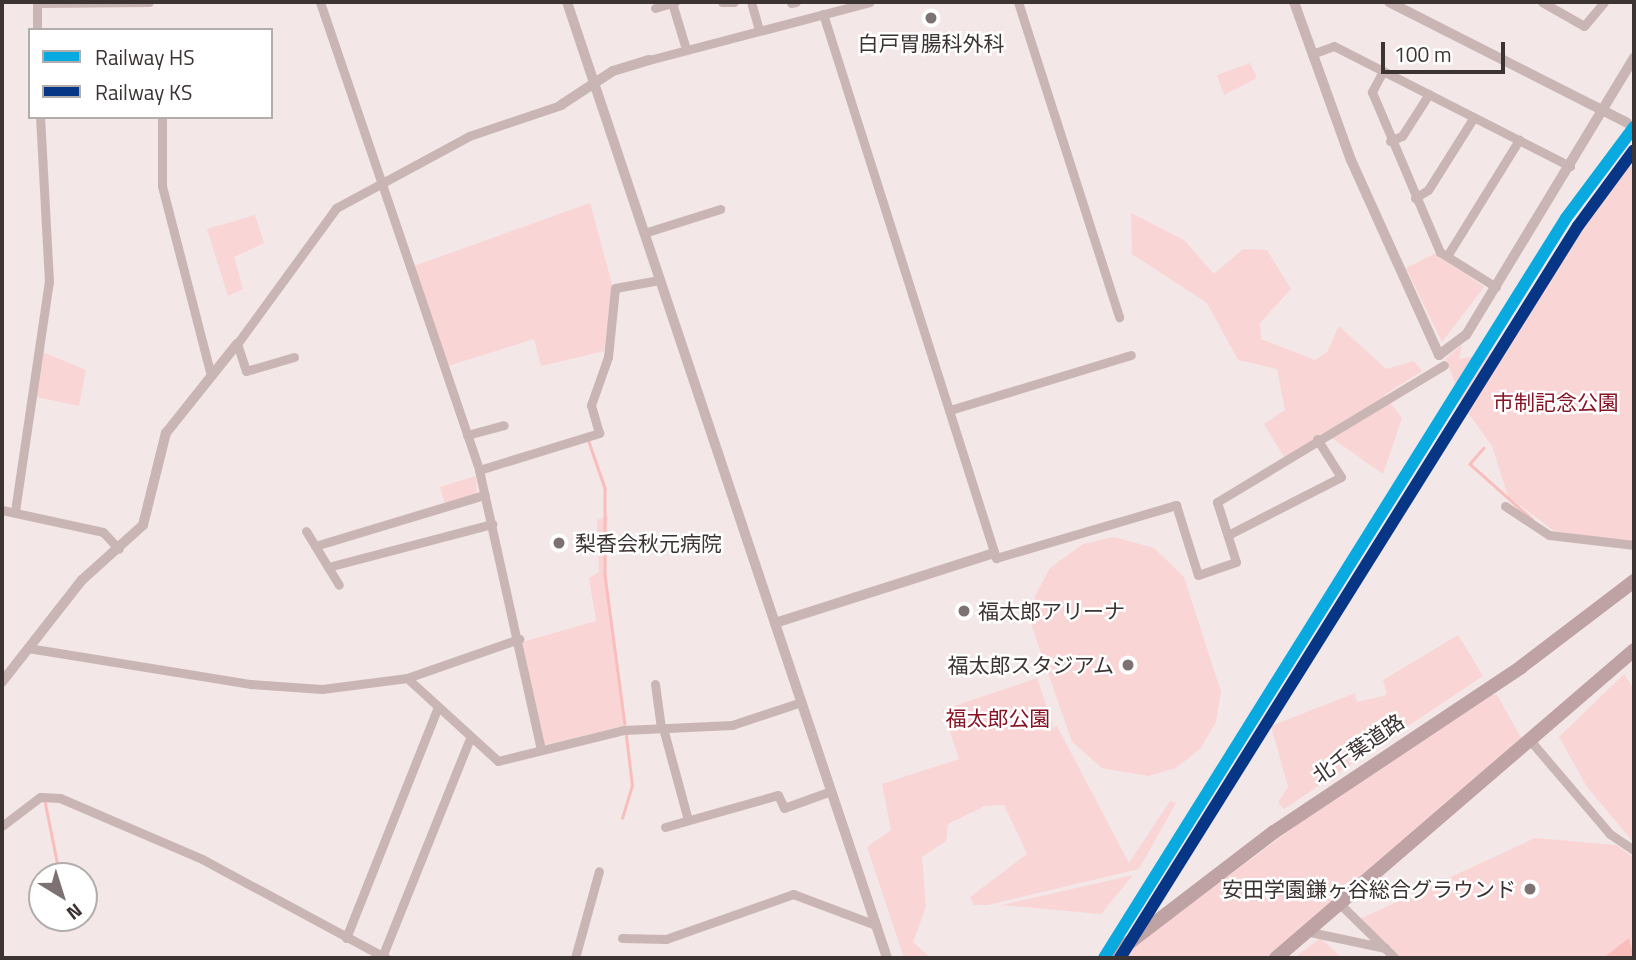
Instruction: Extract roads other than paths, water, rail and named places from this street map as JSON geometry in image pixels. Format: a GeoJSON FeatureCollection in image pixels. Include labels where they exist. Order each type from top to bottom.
{"type":"FeatureCollection","features":[{"type":"Feature","properties":{"kind":"highway","name":"北千葉道路"},"geometry":{"type":"LineString","coordinates":[[1110,958],[1274,832],[1521,667],[1634,581]]}},
{"type":"Feature","properties":{"kind":"highway"},"geometry":{"type":"LineString","coordinates":[[1276,958],[1342,906],[1528,738],[1634,650]]}},
{"type":"Feature","properties":{"kind":"street"},"geometry":{"type":"LineString","coordinates":[[37,28],[37,2],[149,2]]}},
{"type":"Feature","properties":{"kind":"street"},"geometry":{"type":"LineString","coordinates":[[320,2],[479,470],[519,639],[541,750]]}},
{"type":"Feature","properties":{"kind":"street"},"geometry":{"type":"LineString","coordinates":[[567,2],[887,958]]}},
{"type":"Feature","properties":{"kind":"street"},"geometry":{"type":"LineString","coordinates":[[655,8],[674,2],[686,50]]}},
{"type":"Feature","properties":{"kind":"street"},"geometry":{"type":"LineString","coordinates":[[722,2],[734,2]]}},
{"type":"Feature","properties":{"kind":"street"},"geometry":{"type":"LineString","coordinates":[[751,2],[759,30]]}},
{"type":"Feature","properties":{"kind":"street"},"geometry":{"type":"LineString","coordinates":[[2,682],[82,580],[143,525],[166,433],[237,344],[316,229],[379,179],[469,136],[561,105],[595,81],[649,60],[870,2]]}},
{"type":"Feature","properties":{"kind":"street"},"geometry":{"type":"LineString","coordinates":[[1018,2],[1119,317]]}},
{"type":"Feature","properties":{"kind":"street"},"geometry":{"type":"LineString","coordinates":[[1294,2],[1351,160],[1443,363]]}},
{"type":"Feature","properties":{"kind":"street"},"geometry":{"type":"LineString","coordinates":[[1389,2],[1627,123]]}},
{"type":"Feature","properties":{"kind":"street"},"geometry":{"type":"LineString","coordinates":[[1542,2],[1584,26],[1604,2]]}},
{"type":"Feature","properties":{"kind":"street"},"geometry":{"type":"LineString","coordinates":[[823,14],[995,553]]}},
{"type":"Feature","properties":{"kind":"street"},"geometry":{"type":"LineString","coordinates":[[1312,54],[1334,46],[1570,166]]}},
{"type":"Feature","properties":{"kind":"street"},"geometry":{"type":"LineString","coordinates":[[775,623],[995,553],[1176,505],[1198,575],[1236,562],[1217,502],[1443,363],[1466,335],[1634,58]]}},
{"type":"Feature","properties":{"kind":"street"},"geometry":{"type":"LineString","coordinates":[[1383,71],[1372,92],[1415,198],[1447,256],[1496,287]]}},
{"type":"Feature","properties":{"kind":"street"},"geometry":{"type":"LineString","coordinates":[[1390,141],[1402,136],[1429,94]]}},
{"type":"Feature","properties":{"kind":"street"},"geometry":{"type":"LineString","coordinates":[[1415,198],[1428,190],[1474,117]]}},
{"type":"Feature","properties":{"kind":"street"},"geometry":{"type":"LineString","coordinates":[[15,510],[49,282],[40,119]]}},
{"type":"Feature","properties":{"kind":"street"},"geometry":{"type":"LineString","coordinates":[[162,119],[162,186],[211,376]]}},
{"type":"Feature","properties":{"kind":"street"},"geometry":{"type":"LineString","coordinates":[[1447,256],[1519,140]]}},
{"type":"Feature","properties":{"kind":"street"},"geometry":{"type":"LineString","coordinates":[[644,233],[720,209]]}},
{"type":"Feature","properties":{"kind":"street"},"geometry":{"type":"LineString","coordinates":[[479,470],[599,433],[591,405],[608,357],[615,288],[659,280]]}},
{"type":"Feature","properties":{"kind":"street"},"geometry":{"type":"LineString","coordinates":[[237,344],[246,371],[294,357]]}},
{"type":"Feature","properties":{"kind":"street"},"geometry":{"type":"LineString","coordinates":[[950,410],[1131,355]]}},
{"type":"Feature","properties":{"kind":"street"},"geometry":{"type":"LineString","coordinates":[[467,435],[504,425]]}},
{"type":"Feature","properties":{"kind":"street"},"geometry":{"type":"LineString","coordinates":[[1228,535],[1341,477],[1317,439]]}},
{"type":"Feature","properties":{"kind":"street"},"geometry":{"type":"LineString","coordinates":[[315,546],[484,495]]}},
{"type":"Feature","properties":{"kind":"street"},"geometry":{"type":"LineString","coordinates":[[1505,506],[1549,535],[1634,545]]}},
{"type":"Feature","properties":{"kind":"street"},"geometry":{"type":"LineString","coordinates":[[2,510],[15,510],[103,533],[119,549]]}},
{"type":"Feature","properties":{"kind":"street"},"geometry":{"type":"LineString","coordinates":[[328,567],[492,524]]}},
{"type":"Feature","properties":{"kind":"street"},"geometry":{"type":"LineString","coordinates":[[306,531],[339,585]]}},
{"type":"Feature","properties":{"kind":"street"},"geometry":{"type":"LineString","coordinates":[[28,648],[281,688],[354,688],[407,678],[519,639]]}},
{"type":"Feature","properties":{"kind":"street"},"geometry":{"type":"LineString","coordinates":[[407,678],[469,741],[498,761],[624,730],[733,725],[801,702]]}},
{"type":"Feature","properties":{"kind":"street"},"geometry":{"type":"LineString","coordinates":[[655,684],[662,728],[688,820]]}},
{"type":"Feature","properties":{"kind":"street"},"geometry":{"type":"LineString","coordinates":[[346,937],[437,709]]}},
{"type":"Feature","properties":{"kind":"street"},"geometry":{"type":"LineString","coordinates":[[1528,738],[1610,834],[1634,850]]}},
{"type":"Feature","properties":{"kind":"street"},"geometry":{"type":"LineString","coordinates":[[2,826],[40,797],[60,798],[202,859],[380,957],[469,741]]}},
{"type":"Feature","properties":{"kind":"street"},"geometry":{"type":"LineString","coordinates":[[666,827],[778,795],[784,808],[831,791]]}},
{"type":"Feature","properties":{"kind":"street"},"geometry":{"type":"LineString","coordinates":[[575,958],[599,871]]}},
{"type":"Feature","properties":{"kind":"street"},"geometry":{"type":"LineString","coordinates":[[622,938],[666,939],[793,894],[876,925]]}},
{"type":"Feature","properties":{"kind":"street"},"geometry":{"type":"LineString","coordinates":[[1342,906],[1395,958]]}},
{"type":"Feature","properties":{"kind":"street"},"geometry":{"type":"LineString","coordinates":[[1310,932],[1385,948]]}},
{"type":"Feature","properties":{"kind":"waterway"},"geometry":{"type":"LineString","coordinates":[[589,442],[605,488],[605,575],[625,724]]}},
{"type":"Feature","properties":{"kind":"waterway"},"geometry":{"type":"LineString","coordinates":[[1484,448],[1470,464],[1532,519]]}},
{"type":"Feature","properties":{"kind":"waterway"},"geometry":{"type":"LineString","coordinates":[[622,818],[632,786],[626,736]]}},
{"type":"Feature","properties":{"kind":"waterway"},"geometry":{"type":"LineString","coordinates":[[45,801],[57,862]]}},
{"type":"Feature","properties":{"kind":"rail line","name":"HS"},"geometry":{"type":"LineString","coordinates":[[1104,958],[1566,218],[1634,127]]}},
{"type":"Feature","properties":{"kind":"rail line","name":"KS"},"geometry":{"type":"LineString","coordinates":[[1120,958],[1578,226],[1634,150]]}},
{"type":"Feature","properties":{"kind":"place","name":"白戸胃腸科外科"},"geometry":{"type":"Point","coordinates":[931,18]}},
{"type":"Feature","properties":{"kind":"place","name":"梨香会秋元病院"},"geometry":{"type":"Point","coordinates":[559,543]}},
{"type":"Feature","properties":{"kind":"place","name":"福太郎アリーナ"},"geometry":{"type":"Point","coordinates":[964,611]}},
{"type":"Feature","properties":{"kind":"place","name":"福太郎スタジアム"},"geometry":{"type":"Point","coordinates":[1128,665]}},
{"type":"Feature","properties":{"kind":"place","name":"安田学園鎌ヶ谷総合グラウンド"},"geometry":{"type":"Point","coordinates":[1530,889]}},
{"type":"Feature","properties":{"kind":"park label","name":"市制記念公園"},"geometry":{"type":"Point","coordinates":[1556,402]}},
{"type":"Feature","properties":{"kind":"park label","name":"福太郎公園"},"geometry":{"type":"Point","coordinates":[998,718]}}]}
